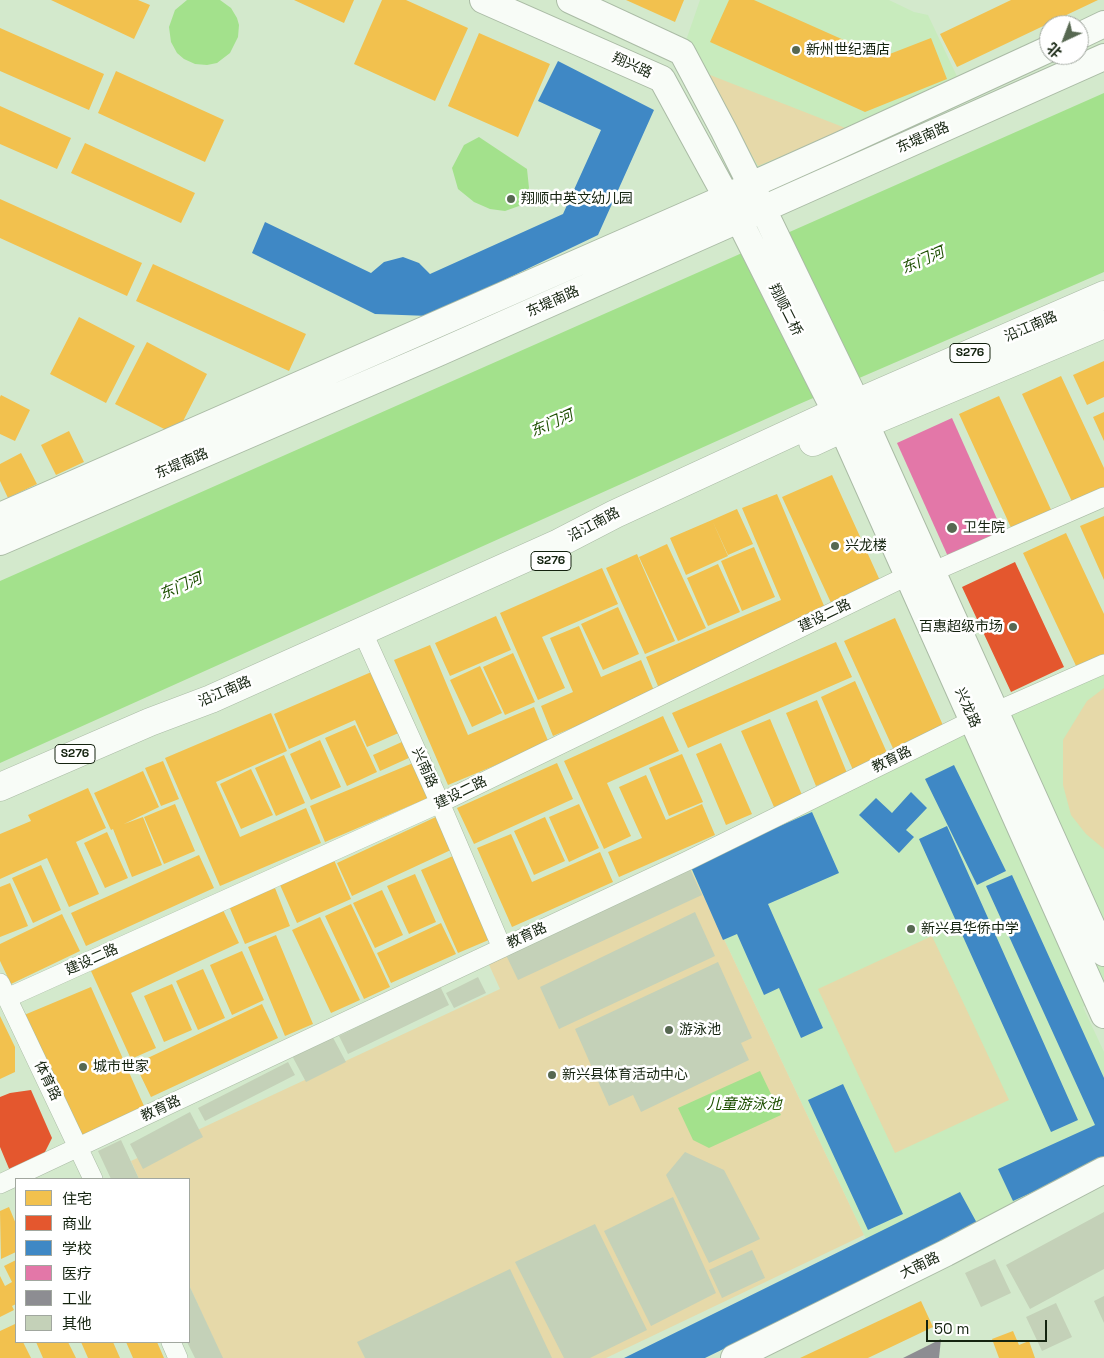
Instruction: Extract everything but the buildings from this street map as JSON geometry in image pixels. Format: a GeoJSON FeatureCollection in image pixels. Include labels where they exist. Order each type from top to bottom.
{"type":"FeatureCollection","features":[{"type":"Feature","properties":{"kind":"main road","name":"翔兴路"},"geometry":{"type":"LineString","coordinates":[[483,0],[662,79],[739,220]]}},
{"type":"Feature","properties":{"kind":"main road"},"geometry":{"type":"LineString","coordinates":[[570,0],[682,52],[764,209]]}},
{"type":"Feature","properties":{"kind":"main road"},"geometry":{"type":"LineString","coordinates":[[1089,31],[1104,24]]}},
{"type":"Feature","properties":{"kind":"main road","name":"东堤南路"},"geometry":{"type":"LineString","coordinates":[[0,516],[727,197],[1039,54]]}},
{"type":"Feature","properties":{"kind":"main road","name":"东堤南路"},"geometry":{"type":"LineString","coordinates":[[0,542],[436,354],[1104,57]]}},
{"type":"Feature","properties":{"kind":"main road","name":"翔顺二桥"},"geometry":{"type":"LineString","coordinates":[[764,209],[847,410]]}},
{"type":"Feature","properties":{"kind":"main road","name":"翔顺二桥"},"geometry":{"type":"LineString","coordinates":[[739,220],[847,410]]}},
{"type":"Feature","properties":{"kind":"main road","name":"沿江南路"},"geometry":{"type":"LineString","coordinates":[[0,787],[150,722],[211,699],[550,547],[615,514],[1104,295]]}},
{"type":"Feature","properties":{"kind":"main road","name":"沿江南路"},"geometry":{"type":"LineString","coordinates":[[0,808],[368,644],[847,410],[1104,324]]}},
{"type":"Feature","properties":{"kind":"main road","name":"兴龙路"},"geometry":{"type":"LineString","coordinates":[[847,410],[984,716],[1104,1015]]}},
{"type":"Feature","properties":{"kind":"main road","name":"兴龙路"},"geometry":{"type":"LineString","coordinates":[[984,716],[1104,953]]}},
{"type":"Feature","properties":{"kind":"main road","name":"大南路"},"geometry":{"type":"LineString","coordinates":[[734,1358],[946,1253],[1104,1170]]}},
{"type":"Feature","properties":{"kind":"street","name":"建设二路"},"geometry":{"type":"LineString","coordinates":[[4,991],[440,803],[920,574],[1104,497]]}},
{"type":"Feature","properties":{"kind":"street","name":"兴南路"},"geometry":{"type":"LineString","coordinates":[[368,644],[440,803],[502,948]]}},
{"type":"Feature","properties":{"kind":"street","name":"教育路"},"geometry":{"type":"LineString","coordinates":[[0,1184],[687,861],[984,716],[1104,664]]}},
{"type":"Feature","properties":{"kind":"street","name":"体育路"},"geometry":{"type":"LineString","coordinates":[[4,991],[93,1178]]}},
{"type":"Feature","properties":{"kind":"street"},"geometry":{"type":"LineString","coordinates":[[171,1343],[178,1358]]}},
{"type":"Feature","properties":{"kind":"shaded area"},"geometry":{"type":"Polygon","coordinates":[[[700,0],[889,0],[914,12],[928,15],[963,89],[751,185],[682,52],[700,0]]]}},
{"type":"Feature","properties":{"kind":"shaded area"},"geometry":{"type":"Polygon","coordinates":[[[705,73],[848,129],[758,166],[705,73]]]}},
{"type":"Feature","properties":{"kind":"shaded area","name":"新兴县华侨中学"},"geometry":{"type":"Polygon","coordinates":[[[1104,671],[1104,997],[1083,1007],[1104,1052],[1104,1175],[890,1281],[864,1235],[687,861],[1104,671]]]}},
{"type":"Feature","properties":{"kind":"shaded area"},"geometry":{"type":"Polygon","coordinates":[[[1104,688],[1104,849],[1086,834],[1071,815],[1063,785],[1063,740],[1087,701],[1104,688]]]}},
{"type":"Feature","properties":{"kind":"shaded area","name":"新兴县体育活动中心"},"geometry":{"type":"Polygon","coordinates":[[[687,861],[864,1235],[606,1358],[222,1358],[190,1287],[190,1178],[139,1178],[131,1161],[500,989],[485,956],[687,861]]]}},
{"type":"Feature","properties":{"kind":"shaded area"},"geometry":{"type":"Polygon","coordinates":[[[932,936],[1009,1100],[895,1153],[818,989],[932,936]]]}},
{"type":"Feature","properties":{"kind":"water"},"geometry":{"type":"Polygon","coordinates":[[[187,0],[220,0],[231,8],[237,18],[239,25],[238,37],[230,53],[217,63],[207,65],[195,64],[184,59],[177,53],[171,42],[169,27],[175,10],[187,0]]]}},
{"type":"Feature","properties":{"kind":"water","name":"东门河"},"geometry":{"type":"Polygon","coordinates":[[[1104,93],[1104,272],[797,405],[0,763],[0,581],[1104,93]]]}},
{"type":"Feature","properties":{"kind":"water"},"geometry":{"type":"Polygon","coordinates":[[[479,137],[527,169],[529,188],[519,206],[505,211],[490,209],[474,202],[458,189],[452,168],[464,145],[479,137]]]}},
{"type":"Feature","properties":{"kind":"water","name":"儿童游泳池"},"geometry":{"type":"Polygon","coordinates":[[[760,1071],[781,1115],[709,1148],[693,1140],[678,1108],[760,1071]]]}},
{"type":"Feature","properties":{"kind":"place","name":"新州世纪酒店"},"geometry":{"type":"Point","coordinates":[796,50]}},
{"type":"Feature","properties":{"kind":"place","name":"翔顺中英文幼儿园"},"geometry":{"type":"Point","coordinates":[511,199]}},
{"type":"Feature","properties":{"kind":"place","name":"卫生院"},"geometry":{"type":"Point","coordinates":[952,528]}},
{"type":"Feature","properties":{"kind":"place","name":"兴龙楼"},"geometry":{"type":"Point","coordinates":[835,546]}},
{"type":"Feature","properties":{"kind":"place","name":"百惠超级市场"},"geometry":{"type":"Point","coordinates":[1013,627]}},
{"type":"Feature","properties":{"kind":"place","name":"新兴县华侨中学"},"geometry":{"type":"Point","coordinates":[911,929]}},
{"type":"Feature","properties":{"kind":"place","name":"游泳池"},"geometry":{"type":"Point","coordinates":[669,1030]}},
{"type":"Feature","properties":{"kind":"place","name":"城市世家"},"geometry":{"type":"Point","coordinates":[83,1067]}},
{"type":"Feature","properties":{"kind":"place","name":"新兴县体育活动中心"},"geometry":{"type":"Point","coordinates":[552,1075]}}]}
